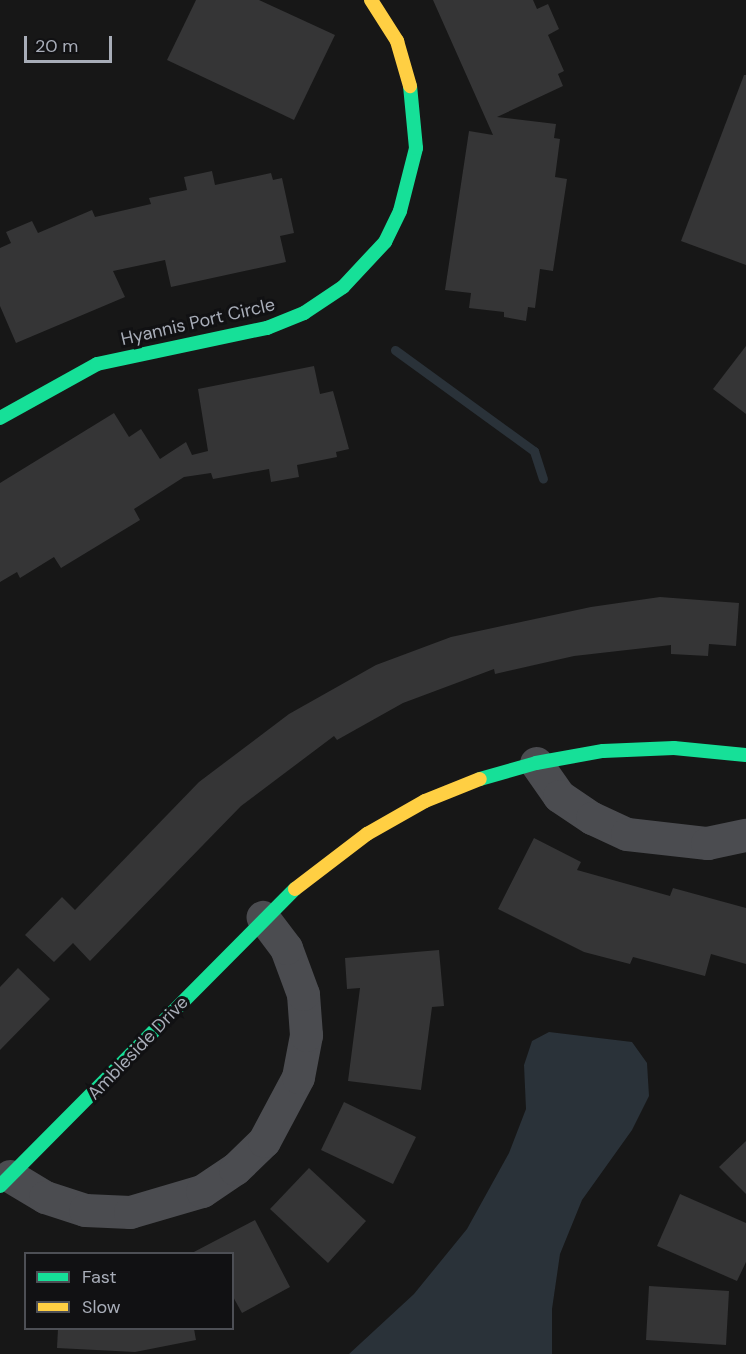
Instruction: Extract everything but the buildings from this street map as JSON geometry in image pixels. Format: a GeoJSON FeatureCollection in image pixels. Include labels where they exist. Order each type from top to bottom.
{"type":"FeatureCollection","features":[{"type":"Feature","properties":{"kind":"street","name":"Hyannis Port Circle"},"geometry":{"type":"LineString","coordinates":[[0,418],[97,364],[267,327],[304,313],[343,287],[368,263],[385,242],[400,211],[416,148],[409,75],[397,41],[371,0]]}},
{"type":"Feature","properties":{"kind":"street","name":"Ambleside Drive"},"geometry":{"type":"LineString","coordinates":[[263,917],[289,957],[303,994],[306,1035],[298,1077],[264,1141],[235,1170],[202,1191],[130,1212],[86,1210],[5,1181],[263,917],[320,867],[367,834],[435,797],[537,763],[603,751],[674,748],[746,754]]}},
{"type":"Feature","properties":{"kind":"street"},"geometry":{"type":"LineString","coordinates":[[537,763],[559,796],[592,818],[627,834],[669,842],[707,843],[746,835]]}},
{"type":"Feature","properties":{"kind":"shaded area"},"geometry":{"type":"Polygon","coordinates":[[[549,1032],[632,1042],[647,1063],[649,1096],[632,1130],[582,1200],[560,1254],[552,1309],[552,1354],[349,1354],[414,1294],[467,1229],[509,1153],[526,1109],[524,1065],[532,1041],[549,1032]]]}},
{"type":"Feature","properties":{"kind":"waterway"},"geometry":{"type":"LineString","coordinates":[[395,350],[534,451],[543,479]]}},
{"type":"Feature","properties":{"kind":"traffic: fast"},"geometry":{"type":"LineString","coordinates":[[0,418],[97,364],[267,328],[304,313],[343,287],[385,242],[400,211],[416,148],[410,86]]}},
{"type":"Feature","properties":{"kind":"traffic: fast"},"geometry":{"type":"LineString","coordinates":[[480,779],[536,763],[603,751],[674,748],[746,755]]}},
{"type":"Feature","properties":{"kind":"traffic: fast"},"geometry":{"type":"LineString","coordinates":[[0,1186],[295,889]]}},
{"type":"Feature","properties":{"kind":"traffic: slow"},"geometry":{"type":"LineString","coordinates":[[371,0],[397,41],[410,86]]}},
{"type":"Feature","properties":{"kind":"traffic: slow"},"geometry":{"type":"LineString","coordinates":[[295,889],[367,834],[425,801],[480,779]]}}]}
